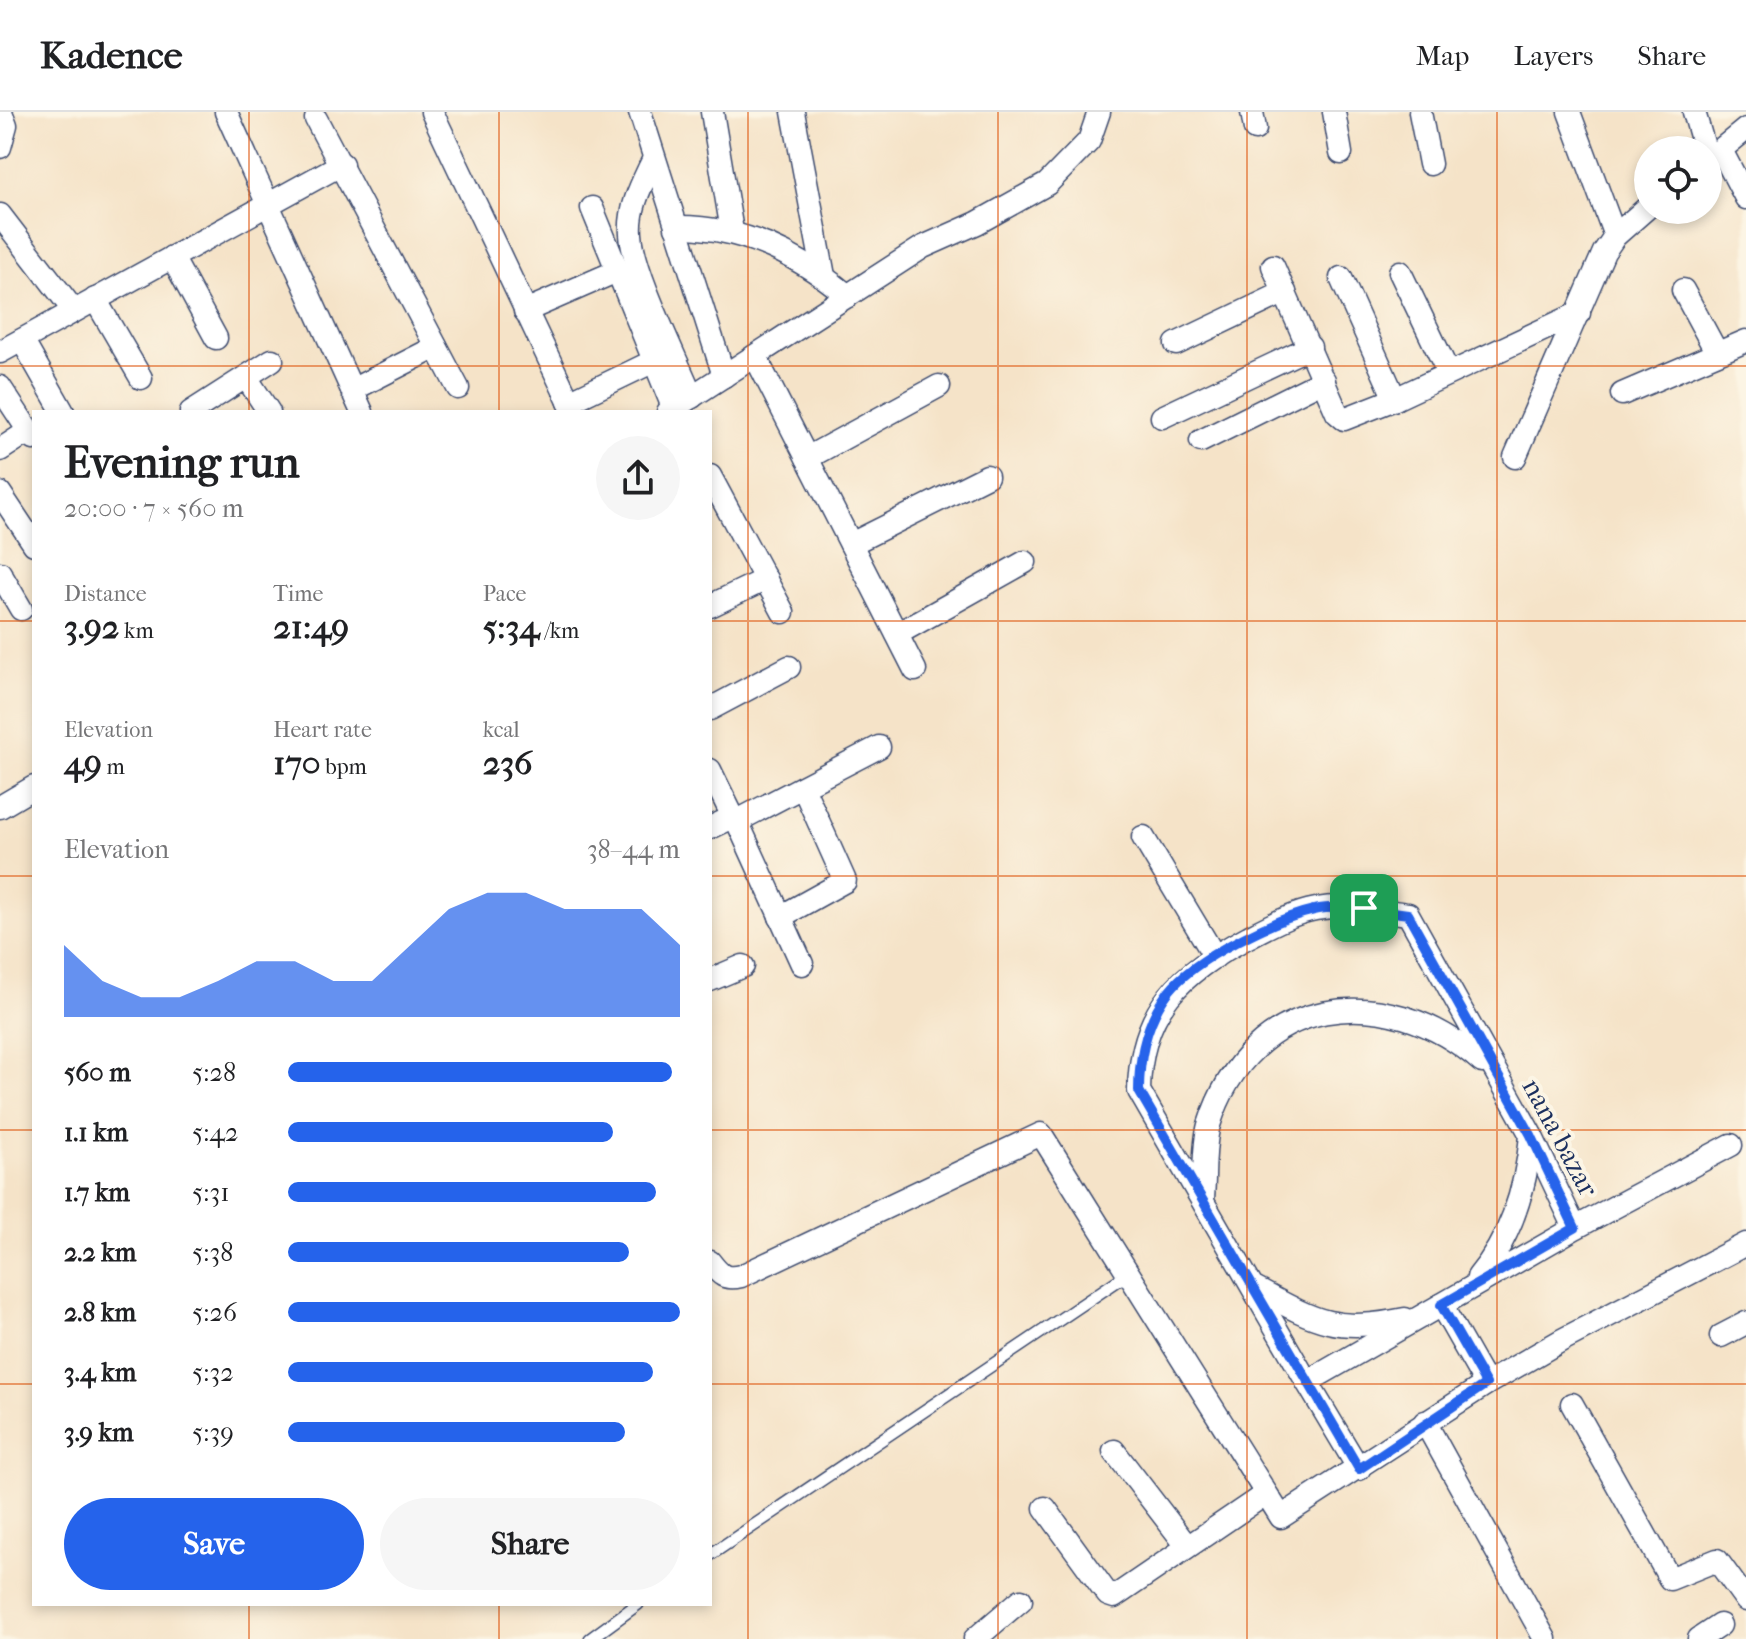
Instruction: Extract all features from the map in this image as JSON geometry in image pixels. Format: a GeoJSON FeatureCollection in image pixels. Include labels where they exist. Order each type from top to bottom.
{"type":"FeatureCollection","features":[{"type":"Feature","properties":{"kind":"street"},"geometry":{"type":"LineString","coordinates":[[0,147],[6,125],[1,112]]}},
{"type":"Feature","properties":{"kind":"street"},"geometry":{"type":"LineString","coordinates":[[226,112],[361,410]]}},
{"type":"Feature","properties":{"kind":"street"},"geometry":{"type":"LineString","coordinates":[[432,112],[571,407],[654,361]]}},
{"type":"Feature","properties":{"kind":"street"},"geometry":{"type":"LineString","coordinates":[[640,112],[724,376]]}},
{"type":"Feature","properties":{"kind":"street"},"geometry":{"type":"LineString","coordinates":[[712,112],[732,231]]}},
{"type":"Feature","properties":{"kind":"street"},"geometry":{"type":"LineString","coordinates":[[793,112],[824,276]]}},
{"type":"Feature","properties":{"kind":"street"},"geometry":{"type":"LineString","coordinates":[[677,407],[923,247],[977,223],[1047,184],[1089,141],[1099,112]]}},
{"type":"Feature","properties":{"kind":"street"},"geometry":{"type":"LineString","coordinates":[[1334,112],[1341,153]]}},
{"type":"Feature","properties":{"kind":"street"},"geometry":{"type":"LineString","coordinates":[[1420,112],[1430,164]]}},
{"type":"Feature","properties":{"kind":"street"},"geometry":{"type":"LineString","coordinates":[[1569,112],[1615,236]]}},
{"type":"Feature","properties":{"kind":"street"},"geometry":{"type":"LineString","coordinates":[[1694,112],[1704,136]]}},
{"type":"Feature","properties":{"kind":"street"},"geometry":{"type":"LineString","coordinates":[[316,119],[458,388]]}},
{"type":"Feature","properties":{"kind":"street"},"geometry":{"type":"LineString","coordinates":[[1722,145],[1746,129]]}},
{"type":"Feature","properties":{"kind":"street"},"geometry":{"type":"LineString","coordinates":[[654,158],[634,201],[631,235],[677,407]]}},
{"type":"Feature","properties":{"kind":"street"},"geometry":{"type":"LineString","coordinates":[[0,352],[342,164]]}},
{"type":"Feature","properties":{"kind":"street"},"geometry":{"type":"LineString","coordinates":[[1722,167],[1746,198]]}},
{"type":"Feature","properties":{"kind":"street"},"geometry":{"type":"LineString","coordinates":[[592,208],[654,361],[677,407]]}},
{"type":"Feature","properties":{"kind":"street"},"geometry":{"type":"LineString","coordinates":[[0,215],[74,311]]}},
{"type":"Feature","properties":{"kind":"street"},"geometry":{"type":"LineString","coordinates":[[1515,457],[1604,252],[1615,236],[1634,219]]}},
{"type":"Feature","properties":{"kind":"street"},"geometry":{"type":"LineString","coordinates":[[676,227],[710,226],[732,231],[774,248],[824,276],[848,296]]}},
{"type":"Feature","properties":{"kind":"street"},"geometry":{"type":"LineString","coordinates":[[172,257],[216,338]]}},
{"type":"Feature","properties":{"kind":"street"},"geometry":{"type":"LineString","coordinates":[[1273,266],[1337,413],[1344,419],[1395,399],[1579,313]]}},
{"type":"Feature","properties":{"kind":"street"},"geometry":{"type":"LineString","coordinates":[[525,311],[617,271]]}},
{"type":"Feature","properties":{"kind":"street"},"geometry":{"type":"LineString","coordinates":[[1400,272],[1448,372]]}},
{"type":"Feature","properties":{"kind":"street"},"geometry":{"type":"LineString","coordinates":[[1341,278],[1395,399]]}},
{"type":"Feature","properties":{"kind":"street"},"geometry":{"type":"LineString","coordinates":[[1683,290],[1717,353]]}},
{"type":"Feature","properties":{"kind":"street"},"geometry":{"type":"LineString","coordinates":[[1176,344],[1285,292]]}},
{"type":"Feature","properties":{"kind":"street"},"geometry":{"type":"LineString","coordinates":[[95,299],[141,378]]}},
{"type":"Feature","properties":{"kind":"street"},"geometry":{"type":"LineString","coordinates":[[22,340],[62,410]]}},
{"type":"Feature","properties":{"kind":"street"},"geometry":{"type":"LineString","coordinates":[[1622,394],[1746,341]]}},
{"type":"Feature","properties":{"kind":"street"},"geometry":{"type":"LineString","coordinates":[[352,390],[436,347]]}},
{"type":"Feature","properties":{"kind":"street"},"geometry":{"type":"LineString","coordinates":[[1162,417],[1310,347]]}},
{"type":"Feature","properties":{"kind":"street"},"geometry":{"type":"LineString","coordinates":[[755,356],[915,670]]}},
{"type":"Feature","properties":{"kind":"street"},"geometry":{"type":"LineString","coordinates":[[194,410],[272,360]]}},
{"type":"Feature","properties":{"kind":"street"},"geometry":{"type":"LineString","coordinates":[[246,377],[268,410]]}},
{"type":"Feature","properties":{"kind":"street"},"geometry":{"type":"LineString","coordinates":[[1201,441],[1324,380]]}},
{"type":"Feature","properties":{"kind":"street"},"geometry":{"type":"LineString","coordinates":[[807,458],[939,386]]}},
{"type":"Feature","properties":{"kind":"street"},"geometry":{"type":"LineString","coordinates":[[0,387],[31,435],[0,450]]}},
{"type":"Feature","properties":{"kind":"street"},"geometry":{"type":"LineString","coordinates":[[851,544],[987,476]]}},
{"type":"Feature","properties":{"kind":"street"},"geometry":{"type":"LineString","coordinates":[[712,485],[717,507],[766,579],[783,612]]}},
{"type":"Feature","properties":{"kind":"street"},"geometry":{"type":"LineString","coordinates":[[0,493],[32,541]]}},
{"type":"Feature","properties":{"kind":"street"},"geometry":{"type":"LineString","coordinates":[[897,634],[1025,562]]}},
{"type":"Feature","properties":{"kind":"street"},"geometry":{"type":"LineString","coordinates":[[0,573],[21,609]]}},
{"type":"Feature","properties":{"kind":"street"},"geometry":{"type":"LineString","coordinates":[[712,605],[766,579]]}},
{"type":"Feature","properties":{"kind":"street"},"geometry":{"type":"LineString","coordinates":[[712,708],[789,667]]}},
{"type":"Feature","properties":{"kind":"street"},"geometry":{"type":"LineString","coordinates":[[712,827],[803,787],[879,747]]}},
{"type":"Feature","properties":{"kind":"street"},"geometry":{"type":"LineString","coordinates":[[712,774],[802,964]]}},
{"type":"Feature","properties":{"kind":"street"},"geometry":{"type":"LineString","coordinates":[[780,917],[845,881],[803,787]]}},
{"type":"Feature","properties":{"kind":"street"},"geometry":{"type":"LineString","coordinates":[[0,807],[32,788]]}},
{"type":"Feature","properties":{"kind":"street"},"geometry":{"type":"LineString","coordinates":[[1143,837],[1215,957]]}},
{"type":"Feature","properties":{"kind":"street","name":"nana bazar"},"geometry":{"type":"LineString","coordinates":[[1364,908],[1408,914],[1493,1072],[1531,1135],[1575,1228],[1307,1382],[1139,1091],[1139,1060],[1152,1022],[1170,990],[1215,957],[1274,924],[1315,909],[1364,908]]}},
{"type":"Feature","properties":{"kind":"street"},"geometry":{"type":"LineString","coordinates":[[712,979],[743,966]]}},
{"type":"Feature","properties":{"kind":"street"},"geometry":{"type":"LineString","coordinates":[[1203,1198],[1209,1126],[1232,1075],[1268,1036],[1322,1010],[1378,1009],[1422,1022],[1460,1042],[1493,1072]]}},
{"type":"Feature","properties":{"kind":"street"},"geometry":{"type":"LineString","coordinates":[[712,1265],[720,1275],[730,1279],[741,1276],[1041,1134],[1264,1495],[1281,1517],[1486,1384],[1562,1340],[1746,1244]]}},
{"type":"Feature","properties":{"kind":"street"},"geometry":{"type":"LineString","coordinates":[[1467,1290],[1500,1250],[1528,1171],[1531,1135]]}},
{"type":"Feature","properties":{"kind":"street"},"geometry":{"type":"LineString","coordinates":[[1575,1228],[1731,1145]]}},
{"type":"Feature","properties":{"kind":"street"},"geometry":{"type":"LineString","coordinates":[[1255,1288],[1320,1323],[1371,1326],[1431,1310],[1486,1384]]}},
{"type":"Feature","properties":{"kind":"street"},"geometry":{"type":"LineString","coordinates":[[1721,1336],[1746,1323]]}},
{"type":"Feature","properties":{"kind":"street"},"geometry":{"type":"LineString","coordinates":[[1307,1382],[1359,1469]]}},
{"type":"Feature","properties":{"kind":"street"},"geometry":{"type":"LineString","coordinates":[[1572,1404],[1670,1579],[1717,1560],[1746,1600]]}},
{"type":"Feature","properties":{"kind":"street"},"geometry":{"type":"LineString","coordinates":[[1425,1422],[1545,1639]]}},
{"type":"Feature","properties":{"kind":"street"},"geometry":{"type":"LineString","coordinates":[[1114,1451],[1187,1546]]}},
{"type":"Feature","properties":{"kind":"street"},"geometry":{"type":"LineString","coordinates":[[1045,1508],[1108,1595],[1114,1597],[1264,1495]]}},
{"type":"Feature","properties":{"kind":"street"},"geometry":{"type":"LineString","coordinates":[[975,1639],[1021,1600]]}},
{"type":"Feature","properties":{"kind":"street"},"geometry":{"type":"LineString","coordinates":[[1699,1639],[1720,1625]]}},
{"type":"Feature","properties":{"kind":"lane"},"geometry":{"type":"LineString","coordinates":[[712,1554],[1129,1273]]}},
{"type":"Feature","properties":{"kind":"lane"},"geometry":{"type":"LineString","coordinates":[[590,1639],[635,1606]]}},
{"type":"Feature","properties":{"kind":"route"},"geometry":{"type":"LineString","coordinates":[[1364,908],[1408,914],[1493,1072],[1531,1135],[1575,1228],[1441,1305],[1486,1384],[1359,1469],[1139,1091],[1139,1060],[1152,1022],[1170,990],[1196,968],[1274,924],[1315,909],[1364,908]]}}]}
